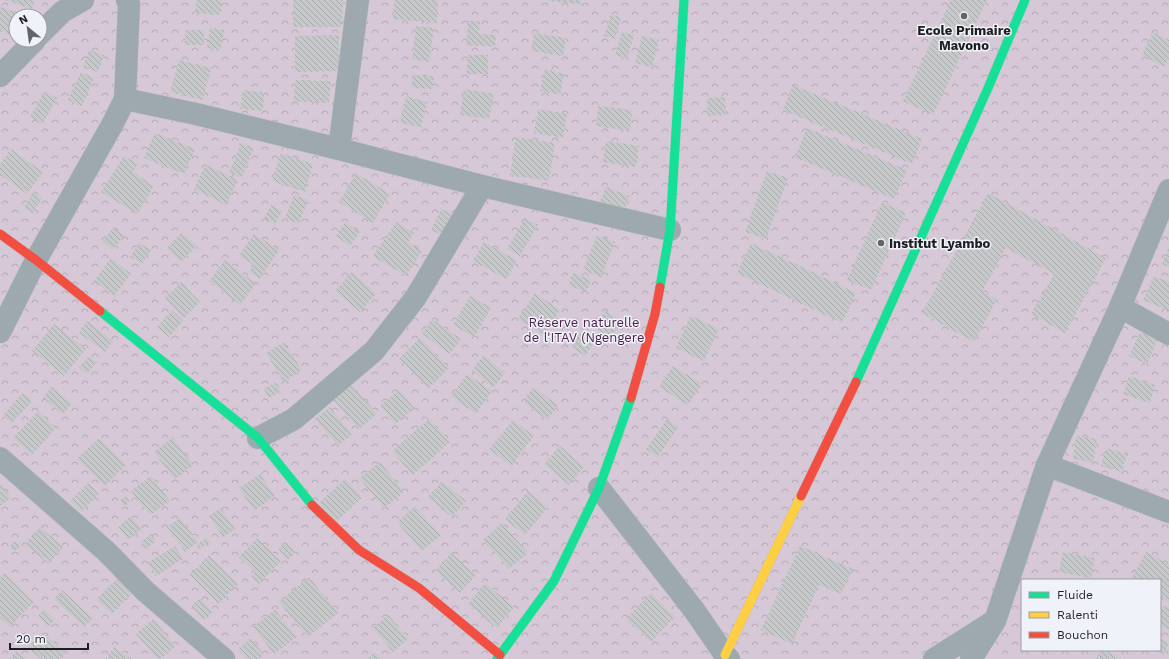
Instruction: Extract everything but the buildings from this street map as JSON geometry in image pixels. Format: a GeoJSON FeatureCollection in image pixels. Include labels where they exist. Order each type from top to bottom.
{"type":"FeatureCollection","features":[{"type":"Feature","properties":{"kind":"street"},"geometry":{"type":"LineString","coordinates":[[48,26],[62,12],[83,0]]}},
{"type":"Feature","properties":{"kind":"street"},"geometry":{"type":"LineString","coordinates":[[0,331],[36,260],[112,125],[125,99],[130,4],[127,0]]}},
{"type":"Feature","properties":{"kind":"street"},"geometry":{"type":"LineString","coordinates":[[339,149],[358,0]]}},
{"type":"Feature","properties":{"kind":"street"},"geometry":{"type":"LineString","coordinates":[[0,234],[36,260],[258,438],[310,502],[359,550],[419,588],[498,657],[554,581],[599,488],[633,394],[653,321],[670,230],[684,0]]}},
{"type":"Feature","properties":{"kind":"street"},"geometry":{"type":"LineString","coordinates":[[599,488],[694,610],[727,657],[868,358],[988,88],[1025,0]]}},
{"type":"Feature","properties":{"kind":"street"},"geometry":{"type":"LineString","coordinates":[[0,76],[27,48]]}},
{"type":"Feature","properties":{"kind":"street"},"geometry":{"type":"LineString","coordinates":[[125,99],[196,114],[482,186],[670,230]]}},
{"type":"Feature","properties":{"kind":"street"},"geometry":{"type":"LineString","coordinates":[[258,438],[294,419],[374,351],[416,297],[482,186]]}},
{"type":"Feature","properties":{"kind":"street"},"geometry":{"type":"LineString","coordinates":[[971,659],[995,621],[1047,465],[1120,308],[1169,190]]}},
{"type":"Feature","properties":{"kind":"street"},"geometry":{"type":"LineString","coordinates":[[1120,308],[1169,334]]}},
{"type":"Feature","properties":{"kind":"street"},"geometry":{"type":"LineString","coordinates":[[0,458],[107,552],[145,591],[224,659]]}},
{"type":"Feature","properties":{"kind":"street"},"geometry":{"type":"LineString","coordinates":[[1047,465],[1169,512]]}},
{"type":"Feature","properties":{"kind":"street"},"geometry":{"type":"LineString","coordinates":[[934,659],[995,621]]}},
{"type":"Feature","properties":{"kind":"green space","name":"Réserve naturelle de l'ITAV (Ngengere"},"geometry":{"type":"Polygon","coordinates":[[[0,0],[1169,0],[1169,659],[0,659],[0,0]]]}},
{"type":"Feature","properties":{"kind":"traffic: fast"},"geometry":{"type":"LineString","coordinates":[[660,287],[670,230],[684,0]]}},
{"type":"Feature","properties":{"kind":"traffic: fast"},"geometry":{"type":"LineString","coordinates":[[856,382],[988,88],[1025,0]]}},
{"type":"Feature","properties":{"kind":"traffic: fast"},"geometry":{"type":"LineString","coordinates":[[100,311],[258,438],[312,505]]}},
{"type":"Feature","properties":{"kind":"traffic: fast"},"geometry":{"type":"LineString","coordinates":[[497,659],[554,581],[599,488],[631,398]]}},
{"type":"Feature","properties":{"kind":"traffic: slow"},"geometry":{"type":"LineString","coordinates":[[725,655],[801,496]]}},
{"type":"Feature","properties":{"kind":"traffic: jam"},"geometry":{"type":"LineString","coordinates":[[0,234],[36,260],[100,311]]}},
{"type":"Feature","properties":{"kind":"traffic: jam"},"geometry":{"type":"LineString","coordinates":[[631,398],[655,314],[660,287]]}},
{"type":"Feature","properties":{"kind":"traffic: jam"},"geometry":{"type":"LineString","coordinates":[[801,496],[856,382]]}},
{"type":"Feature","properties":{"kind":"traffic: jam"},"geometry":{"type":"LineString","coordinates":[[312,505],[359,550],[419,588],[500,655]]}},
{"type":"Feature","properties":{"kind":"place","name":"Ecole Primaire Mavono"},"geometry":{"type":"Point","coordinates":[964,16]}},
{"type":"Feature","properties":{"kind":"place","name":"Institut Lyambo"},"geometry":{"type":"Point","coordinates":[881,243]}}]}
